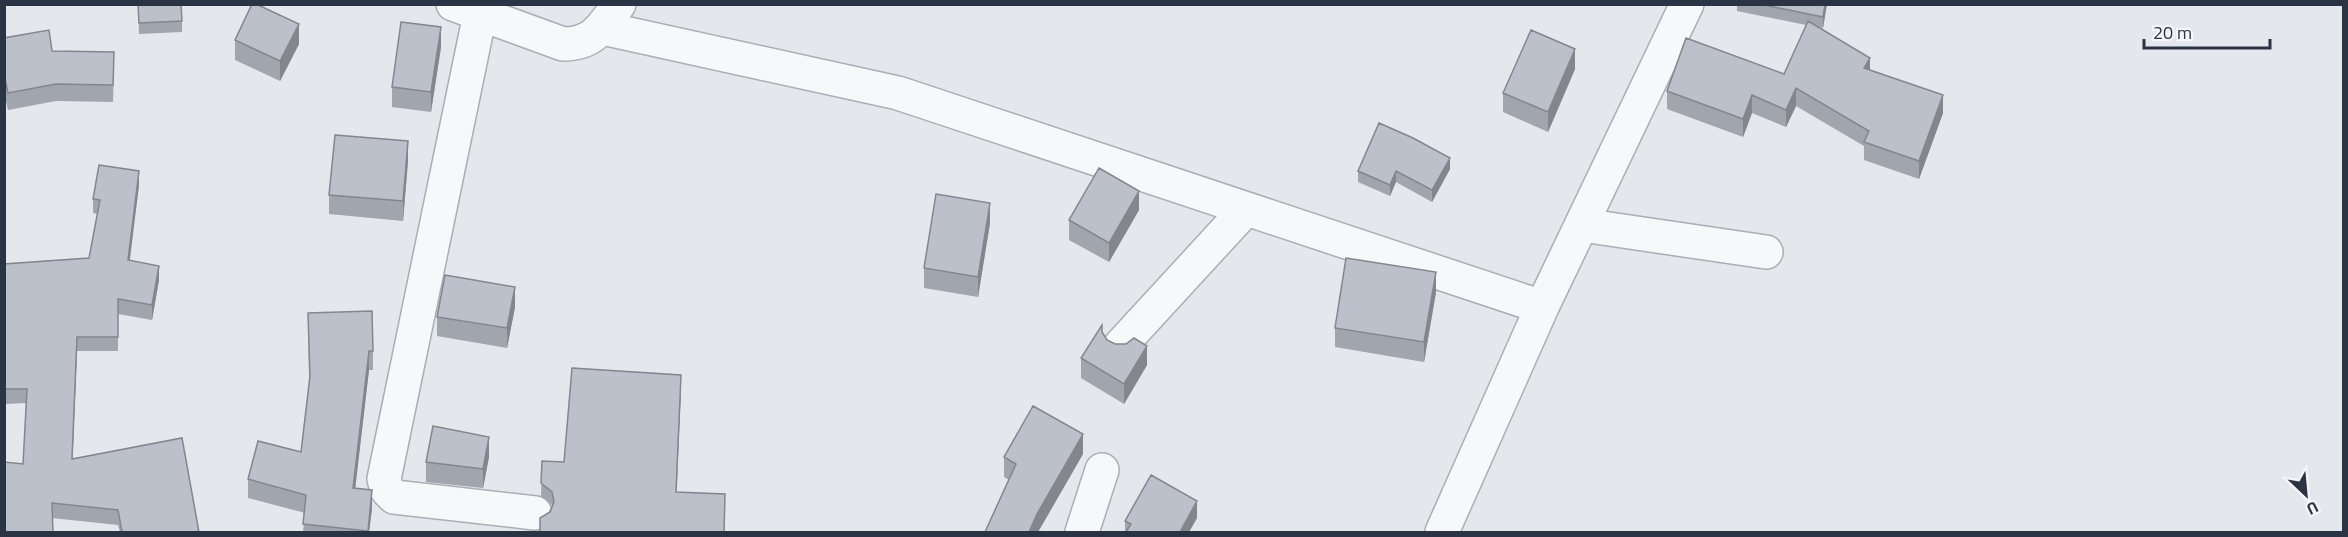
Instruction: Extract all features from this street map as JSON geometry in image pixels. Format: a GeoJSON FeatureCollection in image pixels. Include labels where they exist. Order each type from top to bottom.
{"type":"FeatureCollection","features":[{"type":"Feature","properties":{"kind":"street"},"geometry":{"type":"LineString","coordinates":[[1442,532],[1542,308],[1687,4]]}},
{"type":"Feature","properties":{"kind":"street"},"geometry":{"type":"LineString","coordinates":[[535,513],[394,497],[387,490],[384,479],[467,9],[563,44],[577,44],[592,37],[610,16],[898,93],[1542,308]]}},
{"type":"Feature","properties":{"kind":"street"},"geometry":{"type":"LineString","coordinates":[[1120,346],[1246,209]]}},
{"type":"Feature","properties":{"kind":"street"},"geometry":{"type":"LineString","coordinates":[[1582,225],[1766,252]]}},
{"type":"Feature","properties":{"kind":"street"},"geometry":{"type":"LineString","coordinates":[[1082,532],[1102,470]]}},
{"type":"Feature","properties":{"kind":"building"},"geometry":{"type":"Polygon","coordinates":[[[138,4],[181,4],[182,21],[139,23],[138,4]]]}},
{"type":"Feature","properties":{"kind":"building"},"geometry":{"type":"Polygon","coordinates":[[[252,4],[299,24],[280,61],[235,40],[252,4]]]}},
{"type":"Feature","properties":{"kind":"building"},"geometry":{"type":"Polygon","coordinates":[[[1759,4],[1825,4],[1823,17],[1759,4]]]}},
{"type":"Feature","properties":{"kind":"building"},"geometry":{"type":"Polygon","coordinates":[[[1808,21],[1870,58],[1864,68],[1943,95],[1919,161],[1864,142],[1869,131],[1796,88],[1786,110],[1752,95],[1743,119],[1667,91],[1686,38],[1784,74],[1808,21]]]}},
{"type":"Feature","properties":{"kind":"building"},"geometry":{"type":"Polygon","coordinates":[[[401,22],[441,27],[431,92],[392,87],[401,22]]]}},
{"type":"Feature","properties":{"kind":"building"},"geometry":{"type":"Polygon","coordinates":[[[49,30],[52,51],[114,52],[113,85],[56,84],[8,93],[4,74],[4,38],[49,30]]]}},
{"type":"Feature","properties":{"kind":"building"},"geometry":{"type":"Polygon","coordinates":[[[1531,30],[1575,49],[1548,112],[1503,93],[1531,30]]]}},
{"type":"Feature","properties":{"kind":"building"},"geometry":{"type":"Polygon","coordinates":[[[1379,123],[1450,158],[1432,190],[1396,171],[1390,185],[1358,171],[1379,123]]]}},
{"type":"Feature","properties":{"kind":"building"},"geometry":{"type":"Polygon","coordinates":[[[335,135],[408,141],[403,201],[329,195],[335,135]]]}},
{"type":"Feature","properties":{"kind":"building"},"geometry":{"type":"Polygon","coordinates":[[[99,165],[139,171],[128,260],[159,266],[152,305],[118,299],[118,337],[77,337],[72,459],[182,438],[199,532],[122,532],[118,510],[52,503],[53,532],[4,532],[4,462],[23,464],[27,389],[4,389],[4,264],[89,258],[100,200],[93,199],[99,165]]]}},
{"type":"Feature","properties":{"kind":"building"},"geometry":{"type":"Polygon","coordinates":[[[1099,168],[1139,191],[1109,243],[1069,220],[1099,168]]]}},
{"type":"Feature","properties":{"kind":"building"},"geometry":{"type":"Polygon","coordinates":[[[936,194],[990,203],[978,277],[924,268],[936,194]]]}},
{"type":"Feature","properties":{"kind":"building"},"geometry":{"type":"Polygon","coordinates":[[[1346,258],[1436,272],[1424,342],[1335,328],[1346,258]]]}},
{"type":"Feature","properties":{"kind":"building"},"geometry":{"type":"Polygon","coordinates":[[[445,275],[515,287],[507,328],[437,317],[445,275]]]}},
{"type":"Feature","properties":{"kind":"building"},"geometry":{"type":"Polygon","coordinates":[[[372,311],[373,351],[369,351],[353,488],[372,490],[368,531],[303,524],[306,495],[248,479],[258,441],[301,452],[310,376],[308,313],[372,311]]]}},
{"type":"Feature","properties":{"kind":"building"},"geometry":{"type":"Polygon","coordinates":[[[1102,325],[1102,332],[1107,340],[1115,344],[1126,344],[1134,338],[1147,346],[1124,384],[1081,358],[1102,325]]]}},
{"type":"Feature","properties":{"kind":"building"},"geometry":{"type":"Polygon","coordinates":[[[572,368],[681,375],[676,492],[725,494],[724,532],[540,532],[540,518],[550,512],[554,502],[552,492],[541,483],[542,461],[564,462],[572,368]]]}},
{"type":"Feature","properties":{"kind":"building"},"geometry":{"type":"Polygon","coordinates":[[[1033,406],[1083,434],[1029,532],[985,532],[1016,464],[1004,457],[1033,406]]]}},
{"type":"Feature","properties":{"kind":"building"},"geometry":{"type":"Polygon","coordinates":[[[433,426],[489,437],[483,469],[426,462],[433,426]]]}},
{"type":"Feature","properties":{"kind":"building"},"geometry":{"type":"Polygon","coordinates":[[[1151,475],[1197,501],[1180,532],[1126,532],[1131,524],[1125,521],[1151,475]]]}}]}
